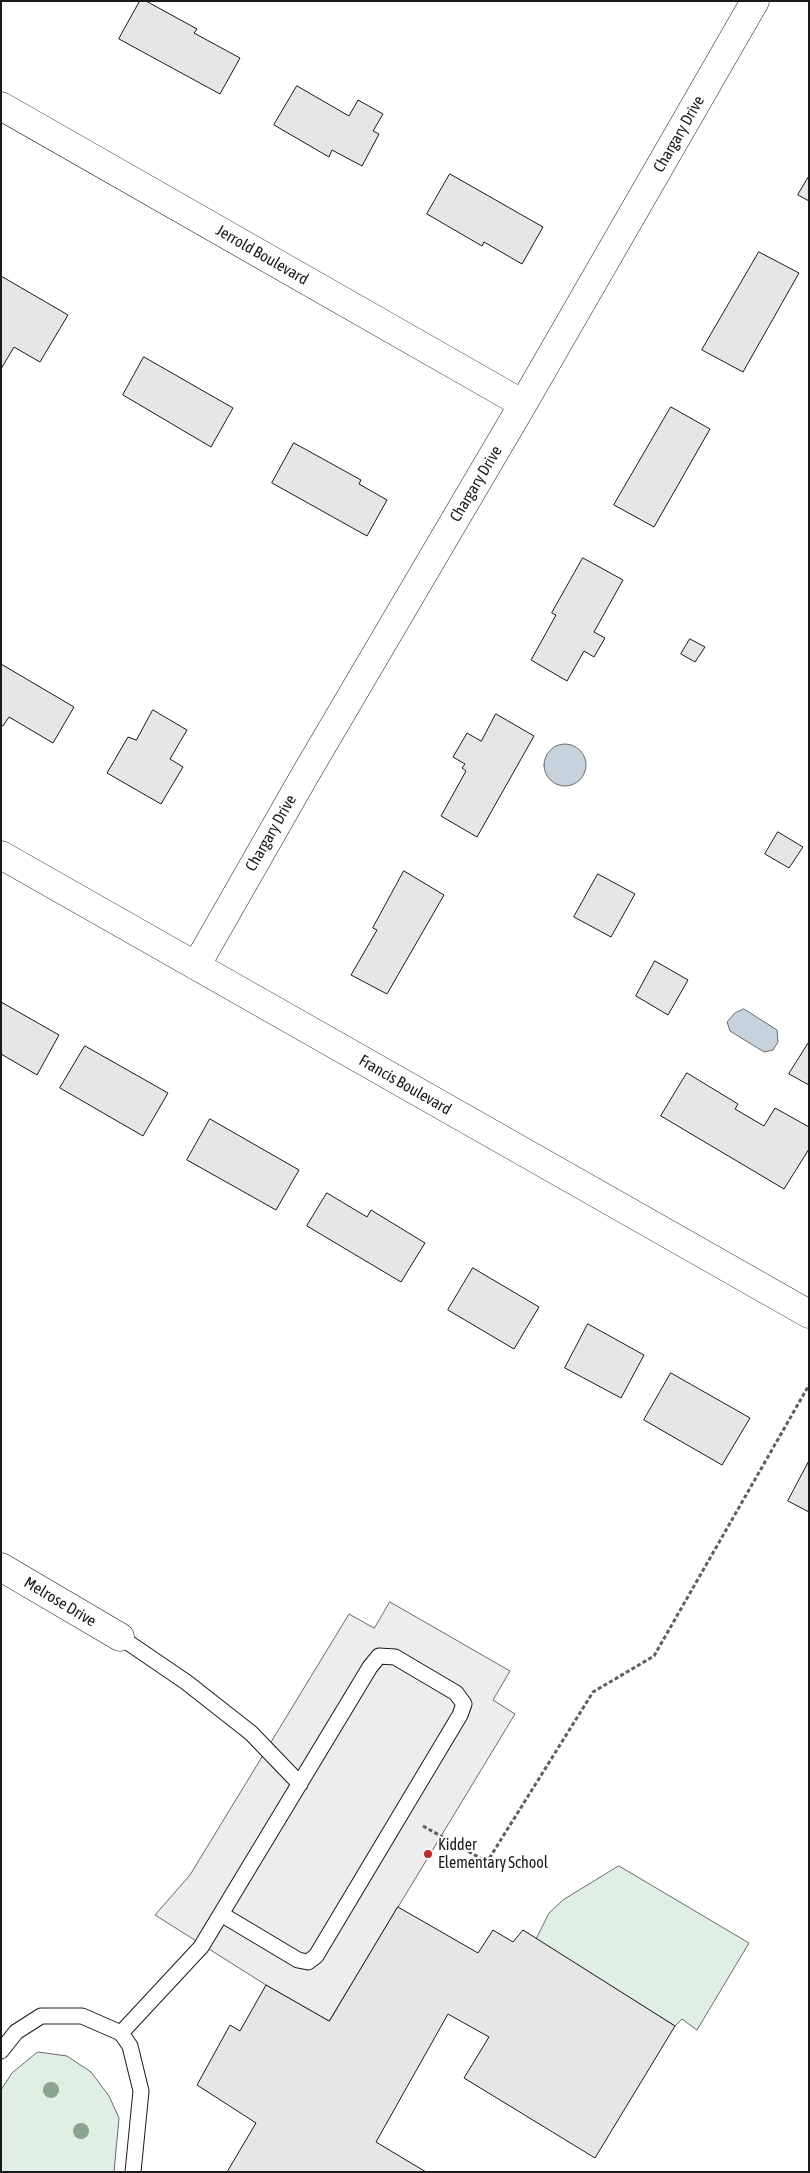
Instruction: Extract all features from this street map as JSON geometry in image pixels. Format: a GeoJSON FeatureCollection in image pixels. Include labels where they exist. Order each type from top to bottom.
{"type":"FeatureCollection","features":[{"type":"Feature","properties":{"kind":"street","name":"Chargary Drive"},"geometry":{"type":"LineString","coordinates":[[196,966],[304,775],[523,404],[755,1]]}},
{"type":"Feature","properties":{"kind":"street","name":"Jerrold Boulevard"},"geometry":{"type":"LineString","coordinates":[[1,106],[523,404]]}},
{"type":"Feature","properties":{"kind":"street","name":"Francis Boulevard"},"geometry":{"type":"LineString","coordinates":[[1,855],[809,1314]]}},
{"type":"Feature","properties":{"kind":"street","name":"Melrose Drive"},"geometry":{"type":"LineString","coordinates":[[1,1567],[120,1637]]}},
{"type":"Feature","properties":{"kind":"lane"},"geometry":{"type":"LineString","coordinates":[[120,1637],[186,1682],[251,1732],[300,1784]]}},
{"type":"Feature","properties":{"kind":"lane"},"geometry":{"type":"LineString","coordinates":[[121,2033],[201,1946],[370,1667],[379,1656],[395,1657],[456,1693],[464,1704],[402,1815],[316,1956],[308,1962],[298,1960],[221,1914]]}},
{"type":"Feature","properties":{"kind":"lane"},"geometry":{"type":"LineString","coordinates":[[1,2051],[16,2032],[41,2016],[82,2016],[121,2033],[130,2046],[141,2091],[133,2172]]}},
{"type":"Feature","properties":{"kind":"path"},"geometry":{"type":"LineString","coordinates":[[402,1815],[487,1862],[593,1692],[654,1656],[809,1385]]}},
{"type":"Feature","properties":{"kind":"green space"},"geometry":{"type":"Polygon","coordinates":[[[619,1866],[749,1943],[697,2030],[682,2019],[675,2026],[536,1939],[549,1913],[563,1900],[619,1866]]]}},
{"type":"Feature","properties":{"kind":"green space"},"geometry":{"type":"Polygon","coordinates":[[[38,2052],[67,2056],[91,2072],[109,2096],[119,2118],[114,2172],[1,2172],[1,2090],[12,2073],[38,2052]]]}},
{"type":"Feature","properties":{"kind":"shaded area"},"geometry":{"type":"Polygon","coordinates":[[[561,744],[569,744],[580,750],[586,765],[580,780],[569,786],[561,786],[550,780],[544,769],[544,761],[550,750],[561,744]]]}},
{"type":"Feature","properties":{"kind":"shaded area"},"geometry":{"type":"Polygon","coordinates":[[[744,1009],[777,1030],[778,1042],[773,1050],[764,1052],[730,1031],[727,1022],[735,1013],[744,1009]]]}},
{"type":"Feature","properties":{"kind":"shaded area"},"geometry":{"type":"Polygon","coordinates":[[[390,1602],[510,1671],[493,1700],[515,1714],[329,2021],[266,1985],[155,1915],[190,1875],[349,1614],[374,1628],[390,1602]]]}},
{"type":"Feature","properties":{"kind":"building"},"geometry":{"type":"Polygon","coordinates":[[[140,1],[146,1],[197,29],[194,33],[240,58],[220,94],[119,39],[140,1]]]}},
{"type":"Feature","properties":{"kind":"building"},"geometry":{"type":"Polygon","coordinates":[[[297,86],[349,116],[358,100],[383,114],[373,131],[379,134],[362,166],[332,150],[329,157],[274,125],[297,86]]]}},
{"type":"Feature","properties":{"kind":"building"},"geometry":{"type":"Polygon","coordinates":[[[450,174],[543,227],[522,264],[484,242],[482,246],[427,214],[450,174]]]}},
{"type":"Feature","properties":{"kind":"building"},"geometry":{"type":"Polygon","coordinates":[[[809,176],[809,201],[798,195],[809,176]]]}},
{"type":"Feature","properties":{"kind":"building"},"geometry":{"type":"Polygon","coordinates":[[[759,252],[799,273],[743,372],[702,350],[759,252]]]}},
{"type":"Feature","properties":{"kind":"building"},"geometry":{"type":"Polygon","coordinates":[[[1,276],[68,315],[40,362],[14,347],[1,369],[1,276]]]}},
{"type":"Feature","properties":{"kind":"building"},"geometry":{"type":"Polygon","coordinates":[[[144,357],[233,408],[211,447],[123,395],[144,357]]]}},
{"type":"Feature","properties":{"kind":"building"},"geometry":{"type":"Polygon","coordinates":[[[671,407],[710,429],[654,527],[614,505],[671,407]]]}},
{"type":"Feature","properties":{"kind":"building"},"geometry":{"type":"Polygon","coordinates":[[[294,443],[361,480],[359,484],[387,500],[367,536],[272,483],[294,443]]]}},
{"type":"Feature","properties":{"kind":"building"},"geometry":{"type":"Polygon","coordinates":[[[583,558],[623,580],[594,632],[605,638],[594,657],[584,651],[567,681],[531,660],[556,615],[552,613],[583,558]]]}},
{"type":"Feature","properties":{"kind":"building"},"geometry":{"type":"Polygon","coordinates":[[[690,639],[705,647],[695,662],[681,654],[690,639]]]}},
{"type":"Feature","properties":{"kind":"building"},"geometry":{"type":"Polygon","coordinates":[[[1,664],[74,707],[53,743],[9,717],[3,726],[1,725],[1,664]]]}},
{"type":"Feature","properties":{"kind":"building"},"geometry":{"type":"Polygon","coordinates":[[[153,710],[187,730],[170,759],[183,767],[161,804],[107,773],[128,737],[136,740],[153,710]]]}},
{"type":"Feature","properties":{"kind":"building"},"geometry":{"type":"Polygon","coordinates":[[[496,714],[534,736],[477,837],[441,816],[466,771],[462,768],[465,764],[453,757],[467,733],[481,741],[496,714]]]}},
{"type":"Feature","properties":{"kind":"building"},"geometry":{"type":"Polygon","coordinates":[[[778,832],[803,847],[789,868],[765,854],[778,832]]]}},
{"type":"Feature","properties":{"kind":"building"},"geometry":{"type":"Polygon","coordinates":[[[404,871],[444,895],[387,994],[351,975],[377,930],[373,928],[404,871]]]}},
{"type":"Feature","properties":{"kind":"building"},"geometry":{"type":"Polygon","coordinates":[[[598,874],[635,894],[611,937],[574,917],[598,874]]]}},
{"type":"Feature","properties":{"kind":"building"},"geometry":{"type":"Polygon","coordinates":[[[655,961],[688,980],[668,1015],[636,996],[655,961]]]}},
{"type":"Feature","properties":{"kind":"building"},"geometry":{"type":"Polygon","coordinates":[[[1,1002],[59,1035],[37,1075],[1,1054],[1,1002]]]}},
{"type":"Feature","properties":{"kind":"building"},"geometry":{"type":"Polygon","coordinates":[[[809,1042],[809,1085],[789,1074],[809,1042]]]}},
{"type":"Feature","properties":{"kind":"building"},"geometry":{"type":"Polygon","coordinates":[[[85,1046],[168,1093],[143,1136],[60,1088],[85,1046]]]}},
{"type":"Feature","properties":{"kind":"building"},"geometry":{"type":"Polygon","coordinates":[[[687,1073],[738,1104],[735,1109],[764,1126],[775,1108],[809,1127],[809,1149],[784,1189],[661,1116],[687,1073]]]}},
{"type":"Feature","properties":{"kind":"building"},"geometry":{"type":"Polygon","coordinates":[[[210,1119],[299,1170],[276,1210],[187,1160],[210,1119]]]}},
{"type":"Feature","properties":{"kind":"building"},"geometry":{"type":"Polygon","coordinates":[[[327,1193],[367,1217],[371,1210],[425,1243],[401,1282],[307,1226],[327,1193]]]}},
{"type":"Feature","properties":{"kind":"building"},"geometry":{"type":"Polygon","coordinates":[[[473,1268],[539,1307],[514,1349],[448,1310],[473,1268]]]}},
{"type":"Feature","properties":{"kind":"building"},"geometry":{"type":"Polygon","coordinates":[[[588,1324],[644,1355],[621,1398],[565,1368],[588,1324]]]}},
{"type":"Feature","properties":{"kind":"building"},"geometry":{"type":"Polygon","coordinates":[[[671,1373],[750,1418],[722,1465],[644,1420],[671,1373]]]}},
{"type":"Feature","properties":{"kind":"building"},"geometry":{"type":"Polygon","coordinates":[[[809,1461],[809,1512],[788,1501],[809,1461]]]}},
{"type":"Feature","properties":{"kind":"building"},"geometry":{"type":"Polygon","coordinates":[[[398,1907],[478,1953],[493,1930],[513,1942],[523,1930],[675,2026],[595,2158],[464,2078],[489,2037],[448,2014],[376,2142],[426,2172],[227,2172],[256,2123],[197,2085],[230,2025],[240,2031],[266,1985],[329,2021],[398,1907]]]}},
{"type":"Feature","properties":{"kind":"place","name":"Kidder Elementary School"},"geometry":{"type":"Point","coordinates":[428,1854]}}]}
